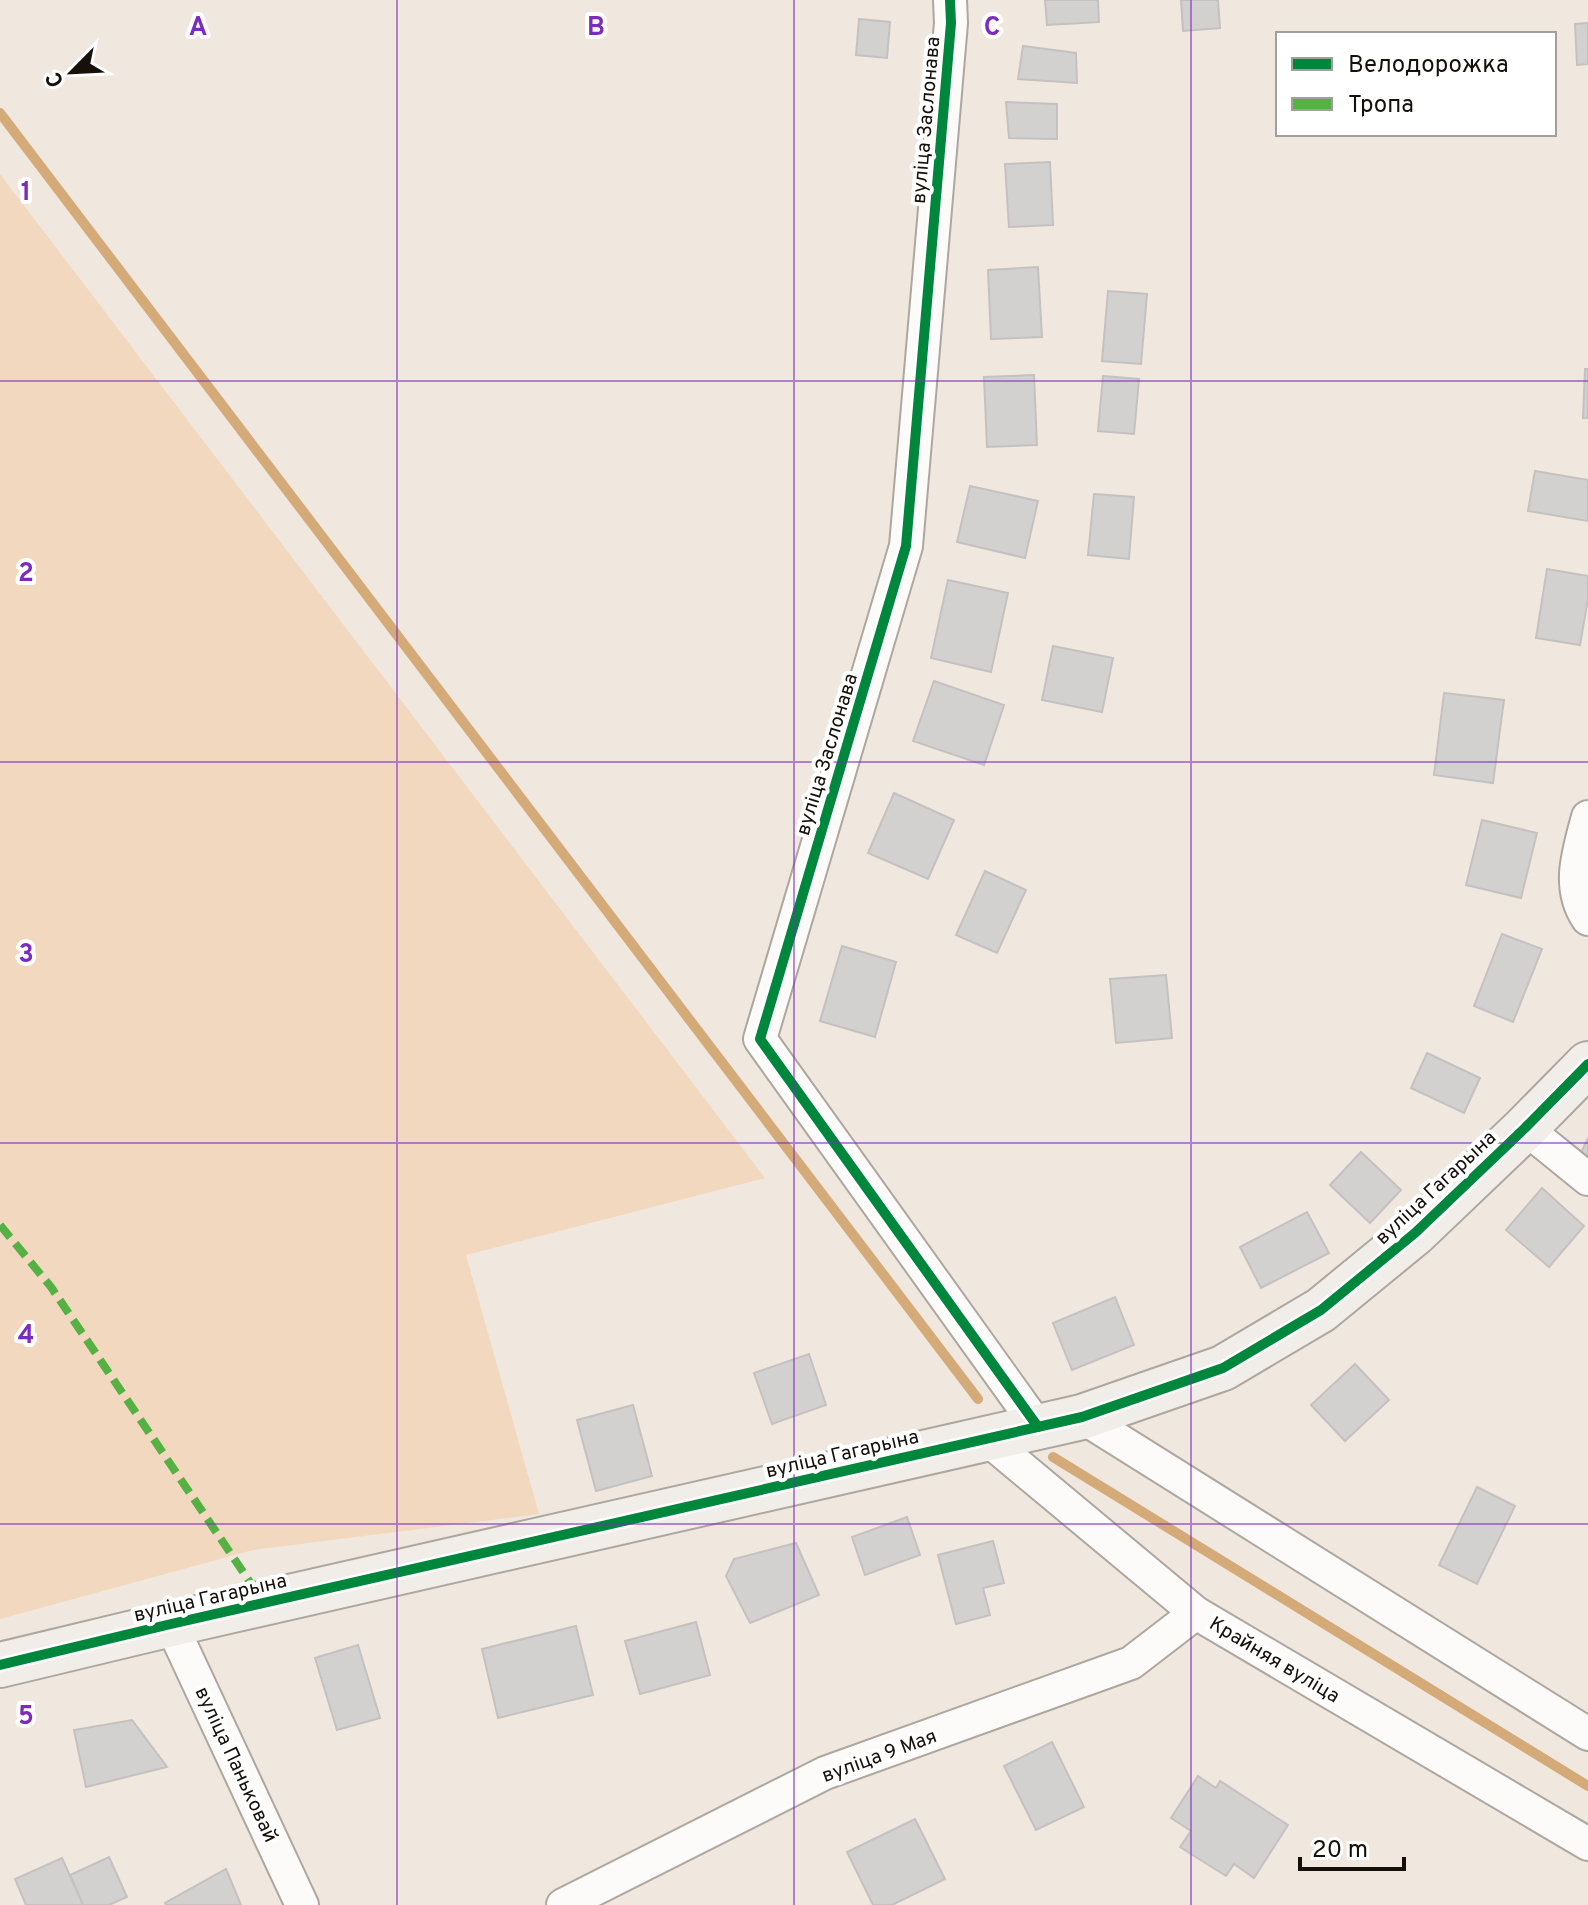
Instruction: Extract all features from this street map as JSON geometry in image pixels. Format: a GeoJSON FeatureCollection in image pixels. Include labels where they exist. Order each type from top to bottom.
{"type":"FeatureCollection","features":[{"type":"Feature","properties":{"kind":"street","name":"вуліца Заслонава"},"geometry":{"type":"LineString","coordinates":[[950,0],[951,23],[906,546],[760,1039],[1038,1427]]}},
{"type":"Feature","properties":{"kind":"street"},"geometry":{"type":"LineString","coordinates":[[1588,817],[1575,864],[1579,906],[1588,919]]}},
{"type":"Feature","properties":{"kind":"street","name":"вуліца Гагарына"},"geometry":{"type":"LineString","coordinates":[[0,1665],[1082,1417],[1223,1368],[1321,1310],[1415,1233],[1588,1064]]}},
{"type":"Feature","properties":{"kind":"street"},"geometry":{"type":"LineString","coordinates":[[1525,1128],[1588,1179]]}},
{"type":"Feature","properties":{"kind":"street"},"geometry":{"type":"LineString","coordinates":[[1082,1417],[1588,1734]]}},
{"type":"Feature","properties":{"kind":"street","name":"Крайняя вуліца"},"geometry":{"type":"LineString","coordinates":[[987,1439],[1196,1613],[1588,1844]]}},
{"type":"Feature","properties":{"kind":"street","name":"вуліца 9 Мая"},"geometry":{"type":"LineString","coordinates":[[563,1905],[825,1773],[1131,1663],[1196,1613]]}},
{"type":"Feature","properties":{"kind":"street","name":"вуліца Паньковай"},"geometry":{"type":"LineString","coordinates":[[171,1624],[302,1905]]}},
{"type":"Feature","properties":{"kind":"shaded area"},"geometry":{"type":"Polygon","coordinates":[[[0,174],[765,1178],[466,1255],[539,1514],[253,1550],[0,1619],[0,174]]]}},
{"type":"Feature","properties":{"kind":"building"},"geometry":{"type":"Polygon","coordinates":[[[1045,0],[1098,0],[1099,22],[1047,25],[1045,0]]]}},
{"type":"Feature","properties":{"kind":"building"},"geometry":{"type":"Polygon","coordinates":[[[1181,0],[1218,0],[1220,28],[1183,31],[1181,0]]]}},
{"type":"Feature","properties":{"kind":"building"},"geometry":{"type":"Polygon","coordinates":[[[859,19],[890,22],[887,58],[856,55],[859,19]]]}},
{"type":"Feature","properties":{"kind":"building"},"geometry":{"type":"Polygon","coordinates":[[[1588,23],[1588,64],[1577,65],[1575,24],[1588,23]]]}},
{"type":"Feature","properties":{"kind":"building"},"geometry":{"type":"Polygon","coordinates":[[[1023,46],[1076,53],[1077,83],[1018,79],[1023,46]]]}},
{"type":"Feature","properties":{"kind":"building"},"geometry":{"type":"Polygon","coordinates":[[[1006,102],[1057,104],[1057,139],[1009,138],[1006,102]]]}},
{"type":"Feature","properties":{"kind":"building"},"geometry":{"type":"Polygon","coordinates":[[[1050,162],[1053,225],[1009,227],[1005,164],[1050,162]]]}},
{"type":"Feature","properties":{"kind":"building"},"geometry":{"type":"Polygon","coordinates":[[[1038,267],[1042,337],[991,339],[988,270],[1038,267]]]}},
{"type":"Feature","properties":{"kind":"building"},"geometry":{"type":"Polygon","coordinates":[[[1108,291],[1147,294],[1141,364],[1102,361],[1108,291]]]}},
{"type":"Feature","properties":{"kind":"building"},"geometry":{"type":"Polygon","coordinates":[[[1585,369],[1588,369],[1588,418],[1583,418],[1585,369]]]}},
{"type":"Feature","properties":{"kind":"building"},"geometry":{"type":"Polygon","coordinates":[[[1034,375],[1037,445],[987,447],[984,377],[1034,375]]]}},
{"type":"Feature","properties":{"kind":"building"},"geometry":{"type":"Polygon","coordinates":[[[1103,376],[1139,379],[1134,434],[1098,431],[1103,376]]]}},
{"type":"Feature","properties":{"kind":"building"},"geometry":{"type":"Polygon","coordinates":[[[1535,471],[1588,480],[1588,521],[1528,511],[1535,471]]]}},
{"type":"Feature","properties":{"kind":"building"},"geometry":{"type":"Polygon","coordinates":[[[970,486],[1038,501],[1025,558],[957,542],[970,486]]]}},
{"type":"Feature","properties":{"kind":"building"},"geometry":{"type":"Polygon","coordinates":[[[1094,494],[1134,497],[1129,559],[1088,555],[1094,494]]]}},
{"type":"Feature","properties":{"kind":"building"},"geometry":{"type":"Polygon","coordinates":[[[1547,569],[1588,576],[1588,599],[1580,645],[1536,638],[1547,569]]]}},
{"type":"Feature","properties":{"kind":"building"},"geometry":{"type":"Polygon","coordinates":[[[948,580],[1008,593],[991,672],[931,658],[948,580]]]}},
{"type":"Feature","properties":{"kind":"building"},"geometry":{"type":"Polygon","coordinates":[[[1053,646],[1113,658],[1102,712],[1042,700],[1053,646]]]}},
{"type":"Feature","properties":{"kind":"building"},"geometry":{"type":"Polygon","coordinates":[[[934,681],[1004,705],[984,765],[913,741],[934,681]]]}},
{"type":"Feature","properties":{"kind":"building"},"geometry":{"type":"Polygon","coordinates":[[[1444,693],[1504,700],[1493,783],[1434,775],[1444,693]]]}},
{"type":"Feature","properties":{"kind":"building"},"geometry":{"type":"Polygon","coordinates":[[[894,793],[954,820],[928,879],[868,853],[894,793]]]}},
{"type":"Feature","properties":{"kind":"building"},"geometry":{"type":"Polygon","coordinates":[[[1482,820],[1537,833],[1521,898],[1466,885],[1482,820]]]}},
{"type":"Feature","properties":{"kind":"building"},"geometry":{"type":"Polygon","coordinates":[[[985,871],[1026,890],[997,953],[956,935],[985,871]]]}},
{"type":"Feature","properties":{"kind":"building"},"geometry":{"type":"Polygon","coordinates":[[[1502,934],[1542,949],[1513,1022],[1474,1006],[1502,934]]]}},
{"type":"Feature","properties":{"kind":"building"},"geometry":{"type":"Polygon","coordinates":[[[842,946],[896,962],[875,1037],[820,1021],[842,946]]]}},
{"type":"Feature","properties":{"kind":"building"},"geometry":{"type":"Polygon","coordinates":[[[1166,975],[1172,1038],[1116,1043],[1110,979],[1166,975]]]}},
{"type":"Feature","properties":{"kind":"building"},"geometry":{"type":"Polygon","coordinates":[[[1427,1053],[1480,1078],[1464,1113],[1411,1088],[1427,1053]]]}},
{"type":"Feature","properties":{"kind":"building"},"geometry":{"type":"Polygon","coordinates":[[[1588,1138],[1588,1163],[1578,1159],[1588,1138]]]}},
{"type":"Feature","properties":{"kind":"building"},"geometry":{"type":"Polygon","coordinates":[[[1361,1152],[1401,1190],[1370,1223],[1330,1185],[1361,1152]]]}},
{"type":"Feature","properties":{"kind":"building"},"geometry":{"type":"Polygon","coordinates":[[[1542,1188],[1584,1226],[1549,1267],[1506,1230],[1542,1188]]]}},
{"type":"Feature","properties":{"kind":"building"},"geometry":{"type":"Polygon","coordinates":[[[1307,1212],[1329,1253],[1261,1288],[1240,1247],[1307,1212]]]}},
{"type":"Feature","properties":{"kind":"building"},"geometry":{"type":"Polygon","coordinates":[[[1115,1297],[1134,1345],[1072,1370],[1053,1323],[1115,1297]]]}},
{"type":"Feature","properties":{"kind":"building"},"geometry":{"type":"Polygon","coordinates":[[[809,1354],[826,1405],[772,1424],[754,1373],[809,1354]]]}},
{"type":"Feature","properties":{"kind":"building"},"geometry":{"type":"Polygon","coordinates":[[[1355,1364],[1389,1400],[1345,1441],[1311,1405],[1355,1364]]]}},
{"type":"Feature","properties":{"kind":"building"},"geometry":{"type":"Polygon","coordinates":[[[633,1405],[652,1476],[596,1491],[577,1420],[633,1405]]]}},
{"type":"Feature","properties":{"kind":"building"},"geometry":{"type":"Polygon","coordinates":[[[1477,1487],[1515,1506],[1477,1584],[1439,1565],[1477,1487]]]}},
{"type":"Feature","properties":{"kind":"building"},"geometry":{"type":"Polygon","coordinates":[[[907,1517],[920,1555],[865,1575],[852,1537],[907,1517]]]}},
{"type":"Feature","properties":{"kind":"building"},"geometry":{"type":"Polygon","coordinates":[[[993,1541],[1004,1583],[983,1588],[990,1615],[956,1624],[938,1555],[993,1541]]]}},
{"type":"Feature","properties":{"kind":"building"},"geometry":{"type":"Polygon","coordinates":[[[796,1543],[819,1595],[750,1623],[726,1576],[734,1559],[796,1543]]]}},
{"type":"Feature","properties":{"kind":"building"},"geometry":{"type":"Polygon","coordinates":[[[696,1622],[710,1675],[640,1694],[625,1641],[696,1622]]]}},
{"type":"Feature","properties":{"kind":"building"},"geometry":{"type":"Polygon","coordinates":[[[576,1626],[593,1695],[498,1718],[482,1649],[576,1626]]]}},
{"type":"Feature","properties":{"kind":"building"},"geometry":{"type":"Polygon","coordinates":[[[358,1645],[380,1718],[337,1730],[315,1658],[358,1645]]]}},
{"type":"Feature","properties":{"kind":"building"},"geometry":{"type":"Polygon","coordinates":[[[132,1720],[167,1767],[86,1787],[74,1730],[132,1720]]]}},
{"type":"Feature","properties":{"kind":"building"},"geometry":{"type":"Polygon","coordinates":[[[1052,1742],[1084,1807],[1036,1830],[1004,1766],[1052,1742]]]}},
{"type":"Feature","properties":{"kind":"building"},"geometry":{"type":"Polygon","coordinates":[[[1198,1776],[1216,1788],[1220,1781],[1288,1825],[1254,1878],[1234,1864],[1226,1876],[1180,1847],[1191,1831],[1171,1818],[1198,1776]]]}},
{"type":"Feature","properties":{"kind":"building"},"geometry":{"type":"Polygon","coordinates":[[[915,1819],[945,1879],[892,1905],[873,1905],[847,1852],[915,1819]]]}},
{"type":"Feature","properties":{"kind":"building"},"geometry":{"type":"Polygon","coordinates":[[[109,1857],[127,1897],[109,1905],[83,1905],[70,1875],[109,1857]]]}},
{"type":"Feature","properties":{"kind":"building"},"geometry":{"type":"Polygon","coordinates":[[[62,1858],[83,1905],[26,1905],[15,1879],[62,1858]]]}},
{"type":"Feature","properties":{"kind":"building"},"geometry":{"type":"Polygon","coordinates":[[[226,1869],[241,1905],[166,1905],[165,1903],[226,1869]]]}},
{"type":"Feature","properties":{"kind":"waterway"},"geometry":{"type":"LineString","coordinates":[[0,113],[978,1399]]}},
{"type":"Feature","properties":{"kind":"waterway"},"geometry":{"type":"LineString","coordinates":[[1053,1457],[1588,1786]]}},
{"type":"Feature","properties":{"kind":"marked path"},"geometry":{"type":"LineString","coordinates":[[0,1225],[51,1287],[264,1603]]}},
{"type":"Feature","properties":{"kind":"cycle path"},"geometry":{"type":"LineString","coordinates":[[950,0],[951,23],[906,546],[760,1039],[1038,1427]]}},
{"type":"Feature","properties":{"kind":"cycle path"},"geometry":{"type":"LineString","coordinates":[[0,1665],[1082,1417],[1223,1368],[1321,1310],[1415,1233],[1588,1064]]}}]}
